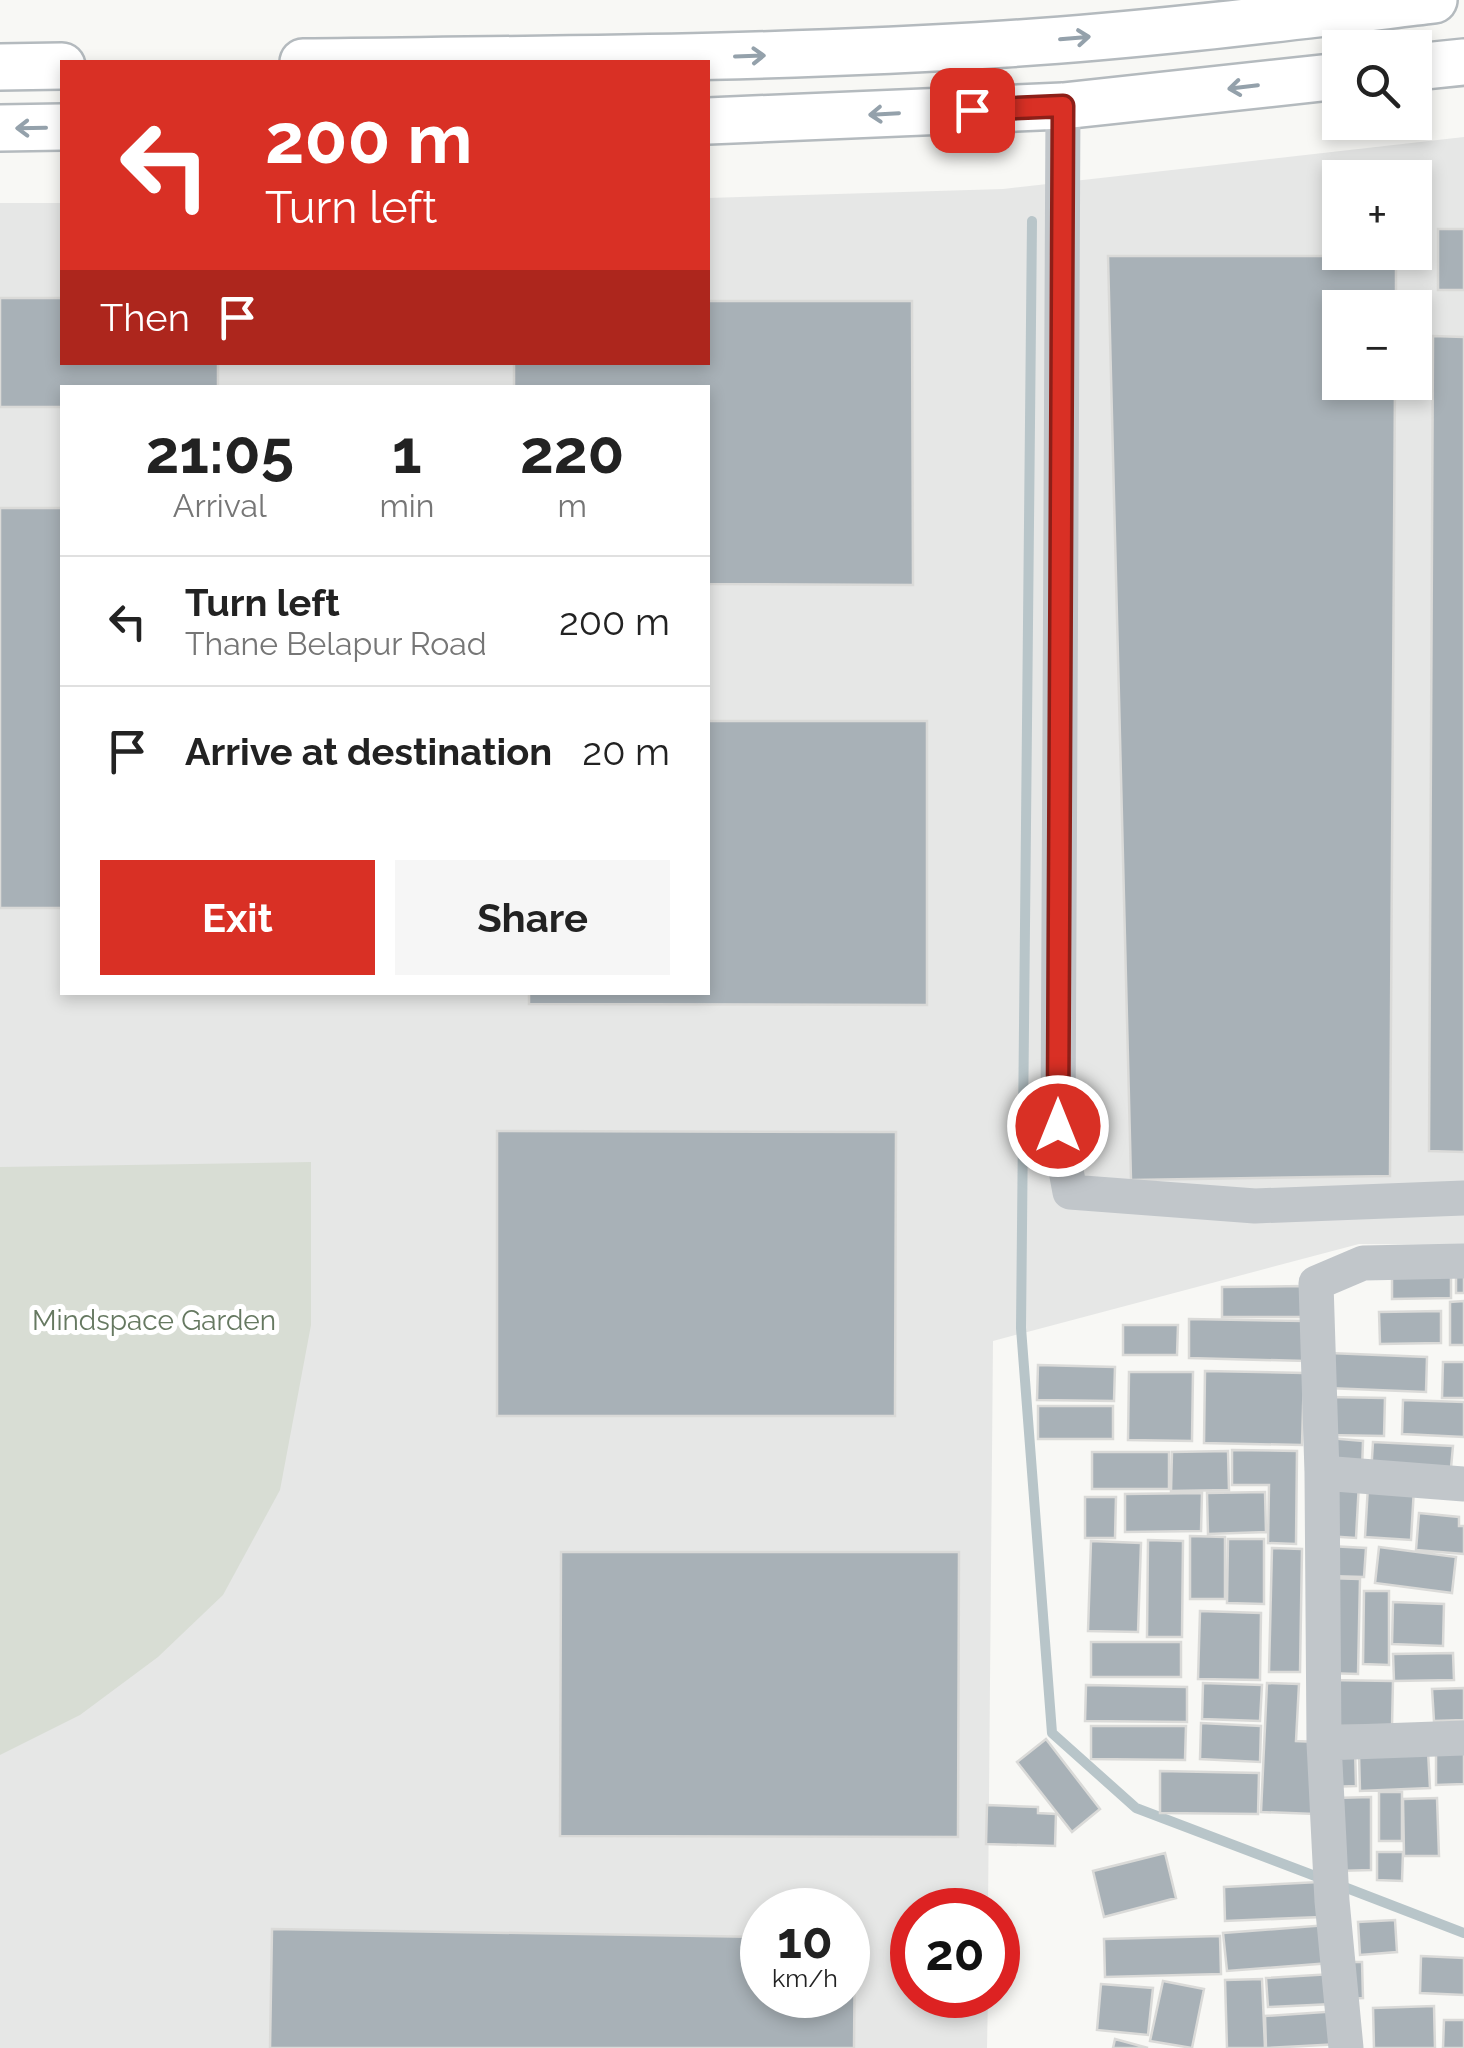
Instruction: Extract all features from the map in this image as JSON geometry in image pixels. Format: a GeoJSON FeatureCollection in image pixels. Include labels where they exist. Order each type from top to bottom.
{"type":"FeatureCollection","features":[{"type":"Feature","properties":{"kind":"main road"},"geometry":{"type":"LineString","coordinates":[[477,60],[737,57],[1006,44],[1197,28],[1434,0]]}},
{"type":"Feature","properties":{"kind":"main road"},"geometry":{"type":"LineString","coordinates":[[1432,65],[1464,62]]}},
{"type":"Feature","properties":{"kind":"main road"},"geometry":{"type":"LineString","coordinates":[[0,66],[60,66]]}},
{"type":"Feature","properties":{"kind":"main road"},"geometry":{"type":"LineString","coordinates":[[710,121],[1063,106],[1322,78]]}},
{"type":"Feature","properties":{"kind":"main road"},"geometry":{"type":"LineString","coordinates":[[0,128],[60,128]]}},
{"type":"Feature","properties":{"kind":"street"},"geometry":{"type":"LineString","coordinates":[[1063,106],[1058,1126],[1070,1192],[1256,1206],[1464,1198]]}},
{"type":"Feature","properties":{"kind":"street"},"geometry":{"type":"LineString","coordinates":[[1346,2048],[1331,1884],[1324,1742],[1316,1283],[1362,1263],[1464,1261]]}},
{"type":"Feature","properties":{"kind":"street"},"geometry":{"type":"LineString","coordinates":[[1322,1473],[1464,1484]]}},
{"type":"Feature","properties":{"kind":"street"},"geometry":{"type":"LineString","coordinates":[[1324,1742],[1464,1738]]}},
{"type":"Feature","properties":{"kind":"shaded area"},"geometry":{"type":"Polygon","coordinates":[[[1464,137],[1464,1245],[1359,1244],[993,1341],[988,1888],[890,1888],[890,2018],[988,2018],[987,2048],[0,2048],[0,203],[60,203],[60,365],[710,365],[710,198],[1003,189],[1464,137]]]}},
{"type":"Feature","properties":{"kind":"green space","name":"Mindspace Garden"},"geometry":{"type":"Polygon","coordinates":[[[311,1162],[311,1325],[280,1490],[223,1595],[158,1657],[80,1715],[0,1755],[0,1167],[311,1162]]]}},
{"type":"Feature","properties":{"kind":"building"},"geometry":{"type":"Polygon","coordinates":[[[1438,229],[1464,229],[1464,290],[1438,290],[1438,229]]]}},
{"type":"Feature","properties":{"kind":"building"},"geometry":{"type":"Polygon","coordinates":[[[1108,256],[1322,256],[1322,270],[1396,270],[1396,290],[1322,290],[1322,400],[1395,400],[1390,1176],[1131,1180],[1108,256]]]}},
{"type":"Feature","properties":{"kind":"building"},"geometry":{"type":"Polygon","coordinates":[[[0,298],[60,298],[60,365],[218,365],[218,385],[60,385],[60,407],[0,407],[0,298]]]}},
{"type":"Feature","properties":{"kind":"building"},"geometry":{"type":"Polygon","coordinates":[[[710,301],[912,301],[913,585],[710,584],[710,385],[514,385],[514,365],[710,365],[710,301]]]}},
{"type":"Feature","properties":{"kind":"building"},"geometry":{"type":"Polygon","coordinates":[[[1433,336],[1464,337],[1464,1152],[1429,1151],[1433,336]]]}},
{"type":"Feature","properties":{"kind":"building"},"geometry":{"type":"Polygon","coordinates":[[[0,508],[60,508],[60,908],[0,908],[0,508]]]}},
{"type":"Feature","properties":{"kind":"building"},"geometry":{"type":"Polygon","coordinates":[[[710,721],[927,721],[927,1005],[529,1004],[529,995],[710,995],[710,721]]]}},
{"type":"Feature","properties":{"kind":"building"},"geometry":{"type":"Polygon","coordinates":[[[497,1131],[896,1132],[895,1416],[497,1416],[497,1131]]]}},
{"type":"Feature","properties":{"kind":"building"},"geometry":{"type":"Polygon","coordinates":[[[1392,1264],[1451,1264],[1451,1298],[1392,1299],[1392,1264]]]}},
{"type":"Feature","properties":{"kind":"building"},"geometry":{"type":"Polygon","coordinates":[[[1456,1265],[1464,1265],[1464,1293],[1456,1293],[1456,1265]]]}},
{"type":"Feature","properties":{"kind":"building"},"geometry":{"type":"Polygon","coordinates":[[[1304,1286],[1304,1317],[1222,1317],[1222,1287],[1304,1286]]]}},
{"type":"Feature","properties":{"kind":"building"},"geometry":{"type":"Polygon","coordinates":[[[1464,1301],[1464,1345],[1450,1345],[1450,1302],[1464,1301]]]}},
{"type":"Feature","properties":{"kind":"building"},"geometry":{"type":"Polygon","coordinates":[[[1441,1311],[1441,1343],[1380,1344],[1379,1312],[1441,1311]]]}},
{"type":"Feature","properties":{"kind":"building"},"geometry":{"type":"Polygon","coordinates":[[[1189,1319],[1306,1321],[1306,1361],[1189,1358],[1189,1319]]]}},
{"type":"Feature","properties":{"kind":"building"},"geometry":{"type":"Polygon","coordinates":[[[1123,1325],[1178,1325],[1177,1355],[1123,1355],[1123,1325]]]}},
{"type":"Feature","properties":{"kind":"building"},"geometry":{"type":"Polygon","coordinates":[[[1329,1353],[1427,1357],[1426,1392],[1327,1388],[1329,1353]]]}},
{"type":"Feature","properties":{"kind":"building"},"geometry":{"type":"Polygon","coordinates":[[[1443,1362],[1464,1362],[1464,1398],[1442,1398],[1443,1362]]]}},
{"type":"Feature","properties":{"kind":"building"},"geometry":{"type":"Polygon","coordinates":[[[1038,1365],[1115,1367],[1114,1401],[1037,1400],[1038,1365]]]}},
{"type":"Feature","properties":{"kind":"building"},"geometry":{"type":"Polygon","coordinates":[[[1205,1371],[1304,1373],[1302,1445],[1204,1443],[1205,1371]]]}},
{"type":"Feature","properties":{"kind":"building"},"geometry":{"type":"Polygon","coordinates":[[[1129,1372],[1193,1372],[1192,1441],[1128,1440],[1129,1372]]]}},
{"type":"Feature","properties":{"kind":"building"},"geometry":{"type":"Polygon","coordinates":[[[1327,1397],[1385,1398],[1384,1436],[1327,1435],[1327,1397]]]}},
{"type":"Feature","properties":{"kind":"building"},"geometry":{"type":"Polygon","coordinates":[[[1403,1400],[1464,1402],[1464,1437],[1402,1434],[1403,1400]]]}},
{"type":"Feature","properties":{"kind":"building"},"geometry":{"type":"Polygon","coordinates":[[[1038,1406],[1113,1406],[1113,1439],[1038,1439],[1038,1406]]]}},
{"type":"Feature","properties":{"kind":"building"},"geometry":{"type":"Polygon","coordinates":[[[1329,1438],[1363,1441],[1362,1471],[1327,1469],[1329,1438]]]}},
{"type":"Feature","properties":{"kind":"building"},"geometry":{"type":"Polygon","coordinates":[[[1373,1442],[1453,1446],[1450,1479],[1371,1474],[1373,1442]]]}},
{"type":"Feature","properties":{"kind":"building"},"geometry":{"type":"Polygon","coordinates":[[[1232,1450],[1297,1451],[1296,1544],[1268,1543],[1269,1485],[1232,1485],[1232,1450]]]}},
{"type":"Feature","properties":{"kind":"building"},"geometry":{"type":"Polygon","coordinates":[[[1228,1451],[1229,1490],[1171,1491],[1172,1452],[1228,1451]]]}},
{"type":"Feature","properties":{"kind":"building"},"geometry":{"type":"Polygon","coordinates":[[[1092,1452],[1169,1452],[1169,1489],[1092,1489],[1092,1452]]]}},
{"type":"Feature","properties":{"kind":"building"},"geometry":{"type":"Polygon","coordinates":[[[1329,1482],[1359,1483],[1356,1538],[1326,1536],[1329,1482]]]}},
{"type":"Feature","properties":{"kind":"building"},"geometry":{"type":"Polygon","coordinates":[[[1368,1486],[1414,1488],[1411,1540],[1365,1537],[1368,1486]]]}},
{"type":"Feature","properties":{"kind":"building"},"geometry":{"type":"Polygon","coordinates":[[[1265,1492],[1266,1532],[1208,1534],[1207,1493],[1265,1492]]]}},
{"type":"Feature","properties":{"kind":"building"},"geometry":{"type":"Polygon","coordinates":[[[1202,1493],[1201,1531],[1125,1532],[1125,1494],[1202,1493]]]}},
{"type":"Feature","properties":{"kind":"building"},"geometry":{"type":"Polygon","coordinates":[[[1085,1497],[1116,1497],[1115,1538],[1085,1538],[1085,1497]]]}},
{"type":"Feature","properties":{"kind":"building"},"geometry":{"type":"Polygon","coordinates":[[[1419,1513],[1459,1517],[1459,1526],[1464,1526],[1464,1554],[1416,1550],[1419,1513]]]}},
{"type":"Feature","properties":{"kind":"building"},"geometry":{"type":"Polygon","coordinates":[[[1190,1536],[1225,1537],[1225,1599],[1190,1599],[1190,1536]]]}},
{"type":"Feature","properties":{"kind":"building"},"geometry":{"type":"Polygon","coordinates":[[[1228,1539],[1264,1539],[1264,1604],[1227,1603],[1228,1539]]]}},
{"type":"Feature","properties":{"kind":"building"},"geometry":{"type":"Polygon","coordinates":[[[1148,1540],[1183,1541],[1182,1637],[1147,1637],[1148,1540]]]}},
{"type":"Feature","properties":{"kind":"building"},"geometry":{"type":"Polygon","coordinates":[[[1091,1541],[1141,1543],[1138,1632],[1088,1631],[1091,1541]]]}},
{"type":"Feature","properties":{"kind":"building"},"geometry":{"type":"Polygon","coordinates":[[[1329,1546],[1366,1548],[1364,1577],[1327,1576],[1329,1546]]]}},
{"type":"Feature","properties":{"kind":"building"},"geometry":{"type":"Polygon","coordinates":[[[1379,1547],[1456,1557],[1452,1593],[1375,1583],[1379,1547]]]}},
{"type":"Feature","properties":{"kind":"building"},"geometry":{"type":"Polygon","coordinates":[[[1272,1548],[1302,1549],[1300,1672],[1269,1672],[1272,1548]]]}},
{"type":"Feature","properties":{"kind":"building"},"geometry":{"type":"Polygon","coordinates":[[[561,1552],[959,1552],[958,1837],[560,1836],[561,1552]]]}},
{"type":"Feature","properties":{"kind":"building"},"geometry":{"type":"Polygon","coordinates":[[[1326,1578],[1360,1579],[1358,1674],[1324,1673],[1326,1578]]]}},
{"type":"Feature","properties":{"kind":"building"},"geometry":{"type":"Polygon","coordinates":[[[1364,1591],[1389,1591],[1389,1665],[1363,1664],[1364,1591]]]}},
{"type":"Feature","properties":{"kind":"building"},"geometry":{"type":"Polygon","coordinates":[[[1393,1602],[1444,1604],[1443,1646],[1392,1644],[1393,1602]]]}},
{"type":"Feature","properties":{"kind":"building"},"geometry":{"type":"Polygon","coordinates":[[[1200,1611],[1261,1613],[1260,1680],[1198,1679],[1200,1611]]]}},
{"type":"Feature","properties":{"kind":"building"},"geometry":{"type":"Polygon","coordinates":[[[1091,1642],[1181,1642],[1181,1677],[1091,1677],[1091,1642]]]}},
{"type":"Feature","properties":{"kind":"building"},"geometry":{"type":"Polygon","coordinates":[[[1453,1653],[1454,1680],[1394,1681],[1393,1654],[1453,1653]]]}},
{"type":"Feature","properties":{"kind":"building"},"geometry":{"type":"Polygon","coordinates":[[[1327,1680],[1393,1681],[1392,1726],[1326,1726],[1327,1680]]]}},
{"type":"Feature","properties":{"kind":"building"},"geometry":{"type":"Polygon","coordinates":[[[1203,1683],[1262,1685],[1260,1721],[1202,1719],[1203,1683]]]}},
{"type":"Feature","properties":{"kind":"building"},"geometry":{"type":"Polygon","coordinates":[[[1267,1683],[1299,1684],[1296,1741],[1318,1742],[1315,1814],[1261,1812],[1267,1683]]]}},
{"type":"Feature","properties":{"kind":"building"},"geometry":{"type":"Polygon","coordinates":[[[1086,1685],[1187,1687],[1187,1722],[1085,1721],[1086,1685]]]}},
{"type":"Feature","properties":{"kind":"building"},"geometry":{"type":"Polygon","coordinates":[[[1464,1688],[1464,1720],[1434,1721],[1432,1689],[1464,1688]]]}},
{"type":"Feature","properties":{"kind":"building"},"geometry":{"type":"Polygon","coordinates":[[[1201,1723],[1261,1726],[1260,1762],[1200,1759],[1201,1723]]]}},
{"type":"Feature","properties":{"kind":"building"},"geometry":{"type":"Polygon","coordinates":[[[1091,1726],[1186,1726],[1185,1760],[1091,1759],[1091,1726]]]}},
{"type":"Feature","properties":{"kind":"building"},"geometry":{"type":"Polygon","coordinates":[[[1046,1739],[1100,1809],[1072,1832],[1017,1762],[1046,1739]]]}},
{"type":"Feature","properties":{"kind":"building"},"geometry":{"type":"Polygon","coordinates":[[[1355,1747],[1356,1786],[1328,1787],[1326,1748],[1355,1747]]]}},
{"type":"Feature","properties":{"kind":"building"},"geometry":{"type":"Polygon","coordinates":[[[1436,1749],[1464,1749],[1464,1784],[1436,1785],[1436,1749]]]}},
{"type":"Feature","properties":{"kind":"building"},"geometry":{"type":"Polygon","coordinates":[[[1428,1751],[1430,1788],[1360,1791],[1359,1754],[1428,1751]]]}},
{"type":"Feature","properties":{"kind":"building"},"geometry":{"type":"Polygon","coordinates":[[[1160,1771],[1259,1773],[1258,1814],[1160,1813],[1160,1771]]]}},
{"type":"Feature","properties":{"kind":"building"},"geometry":{"type":"Polygon","coordinates":[[[1379,1792],[1402,1792],[1402,1841],[1379,1841],[1379,1792]]]}},
{"type":"Feature","properties":{"kind":"building"},"geometry":{"type":"Polygon","coordinates":[[[1371,1797],[1371,1870],[1336,1871],[1335,1798],[1371,1797]]]}},
{"type":"Feature","properties":{"kind":"building"},"geometry":{"type":"Polygon","coordinates":[[[1437,1798],[1439,1856],[1404,1856],[1403,1799],[1437,1798]]]}},
{"type":"Feature","properties":{"kind":"building"},"geometry":{"type":"Polygon","coordinates":[[[987,1805],[1038,1807],[1038,1813],[1056,1814],[1055,1846],[986,1844],[987,1805]]]}},
{"type":"Feature","properties":{"kind":"building"},"geometry":{"type":"Polygon","coordinates":[[[1377,1852],[1403,1852],[1402,1881],[1377,1880],[1377,1852]]]}},
{"type":"Feature","properties":{"kind":"building"},"geometry":{"type":"Polygon","coordinates":[[[1165,1853],[1176,1898],[1104,1917],[1093,1871],[1165,1853]]]}},
{"type":"Feature","properties":{"kind":"building"},"geometry":{"type":"Polygon","coordinates":[[[1319,1882],[1321,1917],[1225,1921],[1224,1887],[1319,1882]]]}},
{"type":"Feature","properties":{"kind":"building"},"geometry":{"type":"Polygon","coordinates":[[[1395,1920],[1397,1952],[1360,1955],[1358,1922],[1395,1920]]]}},
{"type":"Feature","properties":{"kind":"building"},"geometry":{"type":"Polygon","coordinates":[[[1327,1925],[1330,1963],[1227,1971],[1223,1933],[1327,1925]]]}},
{"type":"Feature","properties":{"kind":"building"},"geometry":{"type":"Polygon","coordinates":[[[272,1929],[740,1937],[740,2018],[854,2018],[854,2048],[270,2048],[272,1929]]]}},
{"type":"Feature","properties":{"kind":"building"},"geometry":{"type":"Polygon","coordinates":[[[1220,1936],[1221,1974],[1105,1977],[1104,1939],[1220,1936]]]}},
{"type":"Feature","properties":{"kind":"building"},"geometry":{"type":"Polygon","coordinates":[[[1421,1956],[1464,1958],[1464,1995],[1420,1993],[1421,1956]]]}},
{"type":"Feature","properties":{"kind":"building"},"geometry":{"type":"Polygon","coordinates":[[[1345,1962],[1362,1962],[1363,1998],[1346,1999],[1345,1962]]]}},
{"type":"Feature","properties":{"kind":"building"},"geometry":{"type":"Polygon","coordinates":[[[1332,1974],[1333,2004],[1268,2007],[1266,1978],[1332,1974]]]}},
{"type":"Feature","properties":{"kind":"building"},"geometry":{"type":"Polygon","coordinates":[[[1262,1979],[1265,2048],[1227,2048],[1225,1980],[1262,1979]]]}},
{"type":"Feature","properties":{"kind":"building"},"geometry":{"type":"Polygon","coordinates":[[[1163,1981],[1204,1989],[1192,2048],[1150,2041],[1163,1981]]]}},
{"type":"Feature","properties":{"kind":"building"},"geometry":{"type":"Polygon","coordinates":[[[1101,1984],[1153,1988],[1148,2035],[1097,2030],[1101,1984]]]}},
{"type":"Feature","properties":{"kind":"building"},"geometry":{"type":"Polygon","coordinates":[[[1434,2006],[1435,2048],[1374,2048],[1373,2008],[1434,2006]]]}},
{"type":"Feature","properties":{"kind":"building"},"geometry":{"type":"Polygon","coordinates":[[[1339,2011],[1341,2044],[1266,2048],[1265,2016],[1339,2011]]]}},
{"type":"Feature","properties":{"kind":"building"},"geometry":{"type":"Polygon","coordinates":[[[1444,2020],[1464,2020],[1464,2048],[1443,2048],[1444,2020]]]}},
{"type":"Feature","properties":{"kind":"building"},"geometry":{"type":"Polygon","coordinates":[[[1115,2039],[1148,2048],[1113,2048],[1115,2039]]]}},
{"type":"Feature","properties":{"kind":"waterway"},"geometry":{"type":"LineString","coordinates":[[1032,221],[1021,1328],[1052,1733],[1136,1808],[1323,1879]]}},
{"type":"Feature","properties":{"kind":"waterway"},"geometry":{"type":"LineString","coordinates":[[1339,1885],[1464,1933]]}},
{"type":"Feature","properties":{"kind":"route"},"geometry":{"type":"LineString","coordinates":[[972,110],[1063,106],[1058,1126]]}}]}
